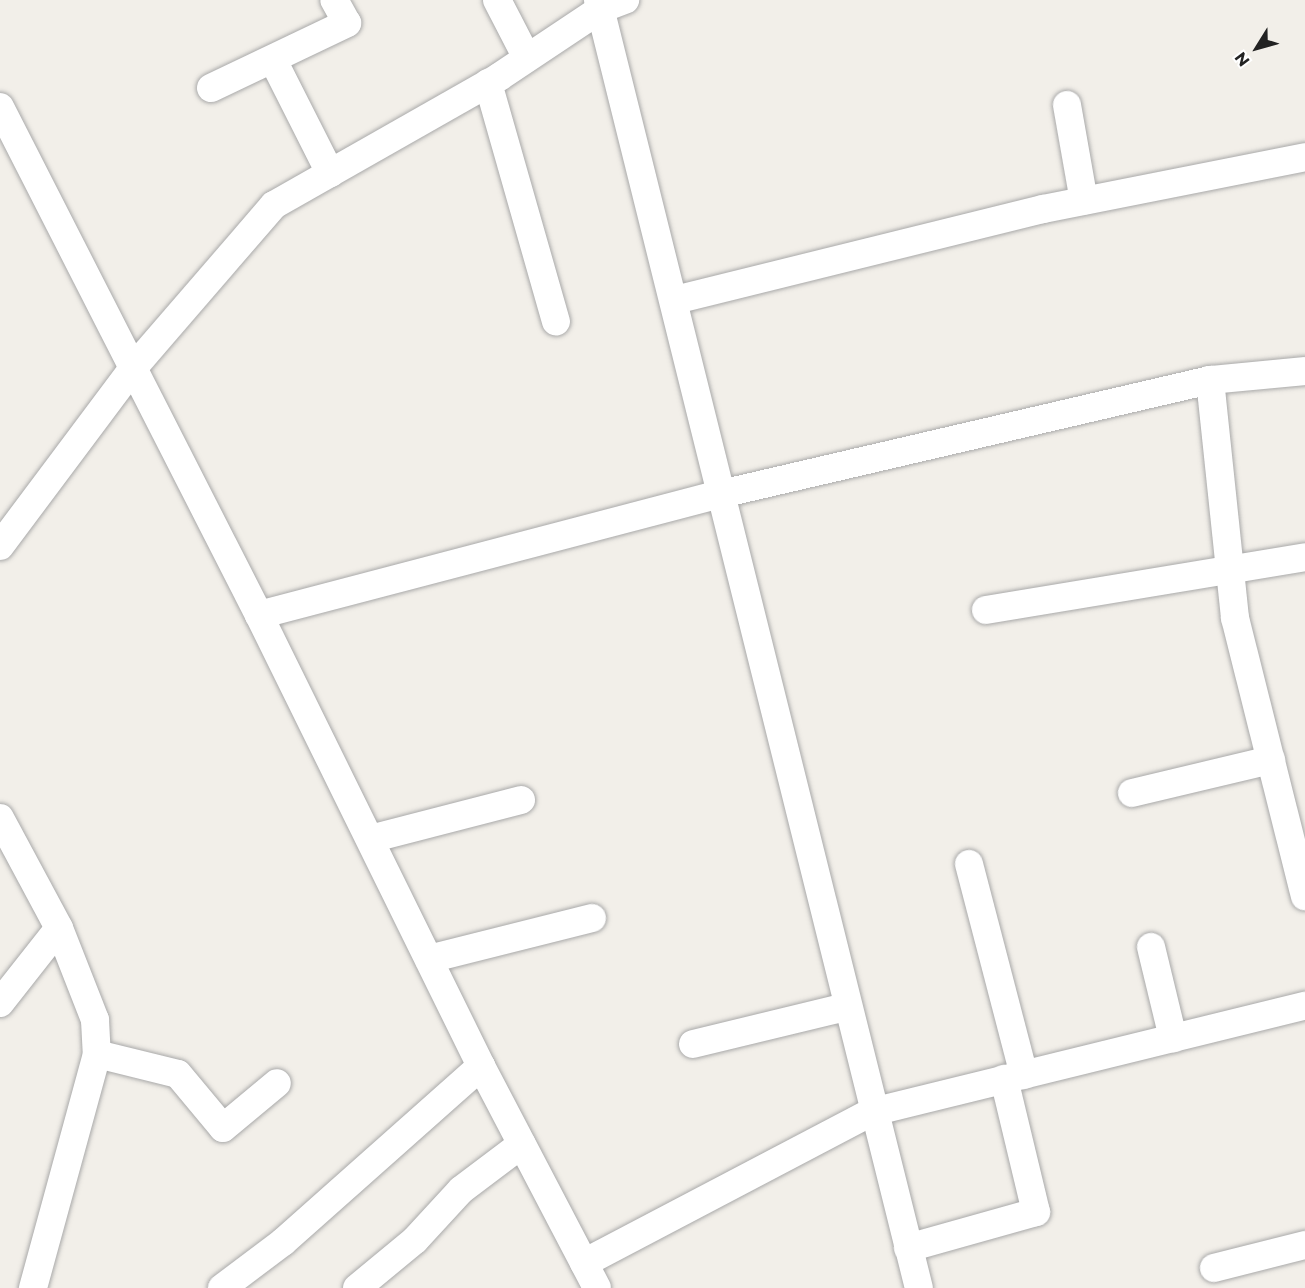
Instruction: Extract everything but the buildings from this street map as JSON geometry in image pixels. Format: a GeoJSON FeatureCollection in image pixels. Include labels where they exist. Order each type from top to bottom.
{"type":"FeatureCollection","features":[{"type":"Feature","properties":{"kind":"street"},"geometry":{"type":"LineString","coordinates":[[211,88],[347,23],[334,0]]}},
{"type":"Feature","properties":{"kind":"street"},"geometry":{"type":"LineString","coordinates":[[497,0],[527,58]]}},
{"type":"Feature","properties":{"kind":"street"},"geometry":{"type":"LineString","coordinates":[[0,546],[134,367],[274,205],[488,83],[608,3],[721,494],[872,1112],[919,1288]]}},
{"type":"Feature","properties":{"kind":"street"},"geometry":{"type":"LineString","coordinates":[[273,60],[330,173]]}},
{"type":"Feature","properties":{"kind":"street"},"geometry":{"type":"LineString","coordinates":[[488,83],[556,322]]}},
{"type":"Feature","properties":{"kind":"street"},"geometry":{"type":"LineString","coordinates":[[1066,105],[1084,201]]}},
{"type":"Feature","properties":{"kind":"street"},"geometry":{"type":"LineString","coordinates":[[0,107],[259,615],[482,1066],[597,1288]]}},
{"type":"Feature","properties":{"kind":"street"},"geometry":{"type":"LineString","coordinates":[[675,300],[1084,201],[1305,157]]}},
{"type":"Feature","properties":{"kind":"street"},"geometry":{"type":"LineString","coordinates":[[259,615],[721,494],[1210,380],[1305,371]]}},
{"type":"Feature","properties":{"kind":"street"},"geometry":{"type":"LineString","coordinates":[[1210,380],[1235,618],[1305,896]]}},
{"type":"Feature","properties":{"kind":"street"},"geometry":{"type":"LineString","coordinates":[[986,610],[1305,557]]}},
{"type":"Feature","properties":{"kind":"street"},"geometry":{"type":"LineString","coordinates":[[1132,793],[1271,760]]}},
{"type":"Feature","properties":{"kind":"street"},"geometry":{"type":"LineString","coordinates":[[370,839],[521,800]]}},
{"type":"Feature","properties":{"kind":"street"},"geometry":{"type":"LineString","coordinates":[[0,818],[59,928],[95,1020],[97,1054],[33,1288]]}},
{"type":"Feature","properties":{"kind":"street"},"geometry":{"type":"LineString","coordinates":[[908,1248],[1036,1212],[1014,1077],[969,864]]}},
{"type":"Feature","properties":{"kind":"street"},"geometry":{"type":"LineString","coordinates":[[429,959],[592,918]]}},
{"type":"Feature","properties":{"kind":"street"},"geometry":{"type":"LineString","coordinates":[[0,1003],[59,928]]}},
{"type":"Feature","properties":{"kind":"street"},"geometry":{"type":"LineString","coordinates":[[1151,947],[1173,1038]]}},
{"type":"Feature","properties":{"kind":"street"},"geometry":{"type":"LineString","coordinates":[[584,1263],[872,1112],[1305,1006]]}},
{"type":"Feature","properties":{"kind":"street"},"geometry":{"type":"LineString","coordinates":[[693,1044],[846,1007]]}},
{"type":"Feature","properties":{"kind":"street"},"geometry":{"type":"LineString","coordinates":[[97,1054],[178,1074],[223,1128],[278,1083]]}},
{"type":"Feature","properties":{"kind":"street"},"geometry":{"type":"LineString","coordinates":[[222,1288],[283,1242],[482,1066]]}},
{"type":"Feature","properties":{"kind":"street"},"geometry":{"type":"LineString","coordinates":[[357,1288],[415,1240],[461,1190],[522,1144]]}},
{"type":"Feature","properties":{"kind":"street"},"geometry":{"type":"LineString","coordinates":[[1215,1268],[1305,1245]]}}]}
